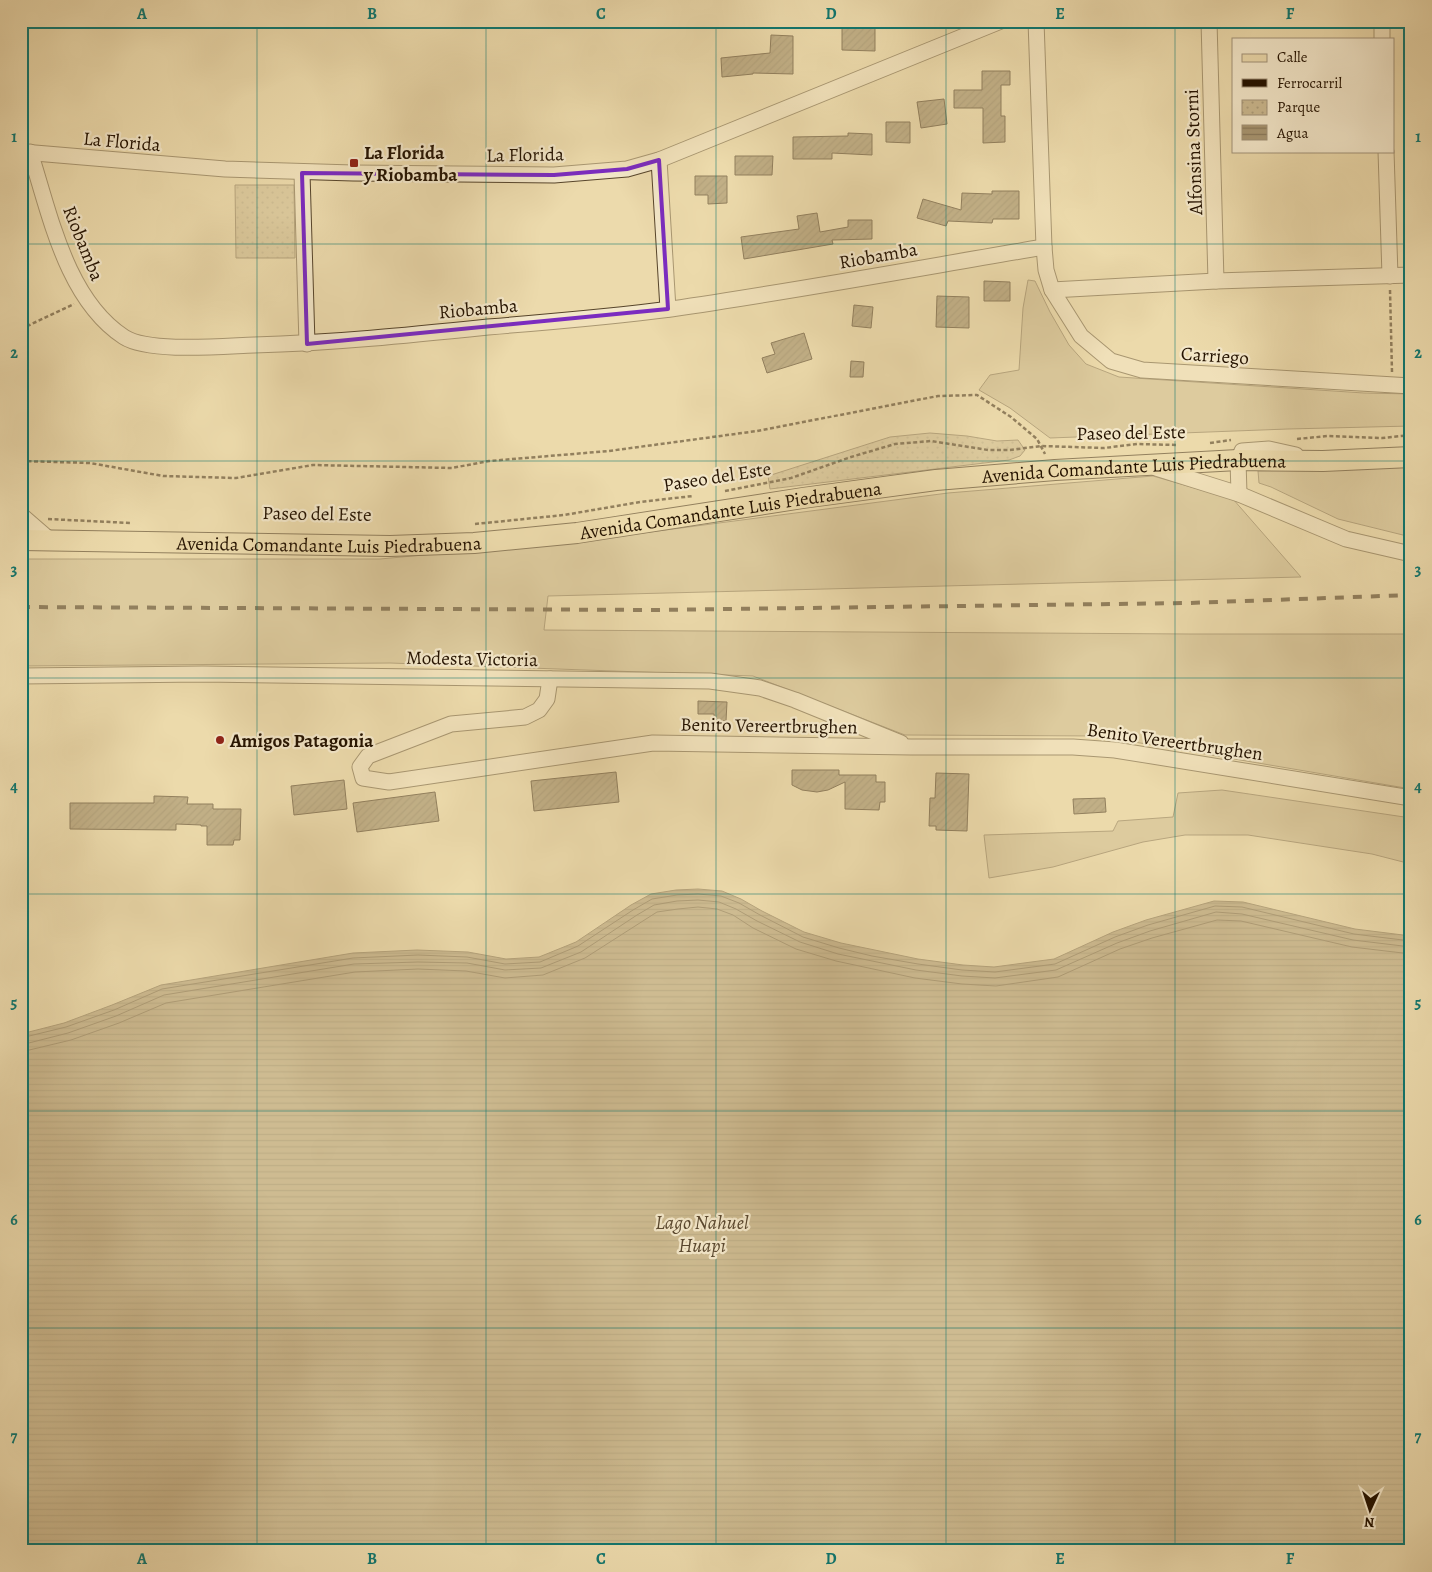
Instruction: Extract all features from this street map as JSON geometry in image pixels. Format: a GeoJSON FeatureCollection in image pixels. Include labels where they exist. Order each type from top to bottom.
{"type":"FeatureCollection","features":[{"type":"Feature","properties":{"kind":"main road","name":"Avenida Comandante Luis Piedrabuena"},"geometry":{"type":"LineString","coordinates":[[21,540],[390,546],[474,543],[577,533],[803,498],[936,480],[1055,470],[1238,460],[1411,457]]}},
{"type":"Feature","properties":{"kind":"street","name":"La Florida"},"geometry":{"type":"LineString","coordinates":[[26,152],[225,169],[302,173],[554,175],[627,169],[659,160],[1001,21]]}},
{"type":"Feature","properties":{"kind":"street","name":"Carriego"},"geometry":{"type":"LineString","coordinates":[[1036,21],[1046,270],[1052,290],[1081,336],[1111,361],[1142,370],[1411,386]]}},
{"type":"Feature","properties":{"kind":"street","name":"Alfonsina Storni"},"geometry":{"type":"LineString","coordinates":[[1209,21],[1216,282]]}},
{"type":"Feature","properties":{"kind":"street"},"geometry":{"type":"LineString","coordinates":[[1382,21],[1382,38]]}},
{"type":"Feature","properties":{"kind":"street","name":"Riobamba"},"geometry":{"type":"LineString","coordinates":[[26,152],[69,268],[86,299],[108,325],[127,339],[152,345],[186,348],[307,344],[668,309],[1044,247]]}},
{"type":"Feature","properties":{"kind":"street"},"geometry":{"type":"LineString","coordinates":[[1386,152],[1390,276]]}},
{"type":"Feature","properties":{"kind":"street"},"geometry":{"type":"LineString","coordinates":[[659,160],[668,309]]}},
{"type":"Feature","properties":{"kind":"street"},"geometry":{"type":"LineString","coordinates":[[302,173],[307,344]]}},
{"type":"Feature","properties":{"kind":"street"},"geometry":{"type":"LineString","coordinates":[[1052,290],[1411,275]]}},
{"type":"Feature","properties":{"kind":"street"},"geometry":{"type":"LineString","coordinates":[[1238,460],[1239,494]]}},
{"type":"Feature","properties":{"kind":"street"},"geometry":{"type":"LineString","coordinates":[[1147,465],[1239,494],[1346,539],[1411,554]]}},
{"type":"Feature","properties":{"kind":"street"},"geometry":{"type":"LineString","coordinates":[[24,517],[51,541]]}},
{"type":"Feature","properties":{"kind":"street","name":"Modesta Victoria"},"geometry":{"type":"LineString","coordinates":[[21,676],[203,674],[710,681],[760,688],[795,700],[911,747]]}},
{"type":"Feature","properties":{"kind":"street","name":"Benito Vereertbrughen"},"geometry":{"type":"LineString","coordinates":[[550,679],[547,699],[538,710],[525,717],[452,724],[368,756],[360,767],[363,778],[389,782],[653,743],[911,747],[1073,747],[1115,750],[1411,798]]}},
{"type":"Feature","properties":{"kind":"path"},"geometry":{"type":"LineString","coordinates":[[1390,276],[1392,386]]}},
{"type":"Feature","properties":{"kind":"path"},"geometry":{"type":"LineString","coordinates":[[21,329],[86,299]]}},
{"type":"Feature","properties":{"kind":"path"},"geometry":{"type":"LineString","coordinates":[[21,461],[90,463],[163,476],[236,478],[313,465],[452,468],[489,461],[609,451],[728,435],[938,396],[977,395],[1011,417],[1037,439],[1055,470]]}},
{"type":"Feature","properties":{"kind":"path"},"geometry":{"type":"LineString","coordinates":[[1292,439],[1328,436],[1382,438],[1411,434]]}},
{"type":"Feature","properties":{"kind":"path","name":"Paseo del Este"},"geometry":{"type":"LineString","coordinates":[[1203,444],[1232,440]]}},
{"type":"Feature","properties":{"kind":"path","name":"Paseo del Este"},"geometry":{"type":"LineString","coordinates":[[721,492],[791,478],[895,444],[931,441],[988,450],[1010,450],[1041,446],[1104,448],[1137,444],[1184,445]]}},
{"type":"Feature","properties":{"kind":"path","name":"Paseo del Este"},"geometry":{"type":"LineString","coordinates":[[472,524],[564,515],[640,502],[694,496]]}},
{"type":"Feature","properties":{"kind":"path"},"geometry":{"type":"LineString","coordinates":[[24,517],[130,523]]}},
{"type":"Feature","properties":{"kind":"highlighted area"},"geometry":{"type":"Polygon","coordinates":[[[659,160],[668,309],[307,344],[302,173],[554,175],[627,169],[659,160]]]}},
{"type":"Feature","properties":{"kind":"green space"},"geometry":{"type":"Polygon","coordinates":[[[235,185],[294,185],[295,258],[236,258],[235,185]]]}},
{"type":"Feature","properties":{"kind":"green space"},"geometry":{"type":"Polygon","coordinates":[[[1028,280],[1035,281],[1069,345],[1086,364],[1119,377],[1364,393],[1411,394],[1411,426],[1050,438],[1010,408],[979,390],[990,375],[1019,370],[1023,308],[1028,280]]]}},
{"type":"Feature","properties":{"kind":"green space"},"geometry":{"type":"Polygon","coordinates":[[[930,433],[997,441],[1018,440],[1025,450],[1020,456],[1009,460],[770,489],[768,476],[890,437],[930,433]]]}},
{"type":"Feature","properties":{"kind":"green space"},"geometry":{"type":"Polygon","coordinates":[[[1411,467],[1411,537],[1338,519],[1259,483],[1258,471],[1411,467]]]}},
{"type":"Feature","properties":{"kind":"green space"},"geometry":{"type":"Polygon","coordinates":[[[1153,476],[1233,499],[1301,577],[548,596],[544,630],[1411,634],[1411,789],[1099,736],[905,735],[753,676],[390,663],[21,666],[21,559],[380,559],[597,539],[948,493],[1153,476]]]}},
{"type":"Feature","properties":{"kind":"green space"},"geometry":{"type":"Polygon","coordinates":[[[1222,790],[1411,818],[1411,864],[1372,854],[1248,835],[1185,835],[1143,842],[1053,867],[989,878],[984,835],[1113,831],[1118,821],[1173,817],[1178,793],[1222,790]]]}},
{"type":"Feature","properties":{"kind":"water","name":"Lago Nahuel Huapi"},"geometry":{"type":"Polygon","coordinates":[[[698,889],[722,891],[804,932],[841,943],[918,959],[963,965],[994,967],[1054,959],[1113,932],[1146,920],[1214,901],[1243,902],[1355,929],[1411,936],[1411,1551],[21,1551],[21,1034],[64,1023],[161,985],[353,953],[417,950],[468,952],[506,959],[539,957],[576,942],[631,905],[651,894],[698,889]]]}},
{"type":"Feature","properties":{"kind":"building"},"geometry":{"type":"Polygon","coordinates":[[[842,21],[875,21],[875,51],[842,50],[842,21]]]}},
{"type":"Feature","properties":{"kind":"building"},"geometry":{"type":"Polygon","coordinates":[[[771,35],[793,36],[793,74],[753,73],[722,77],[721,58],[770,53],[771,35]]]}},
{"type":"Feature","properties":{"kind":"building"},"geometry":{"type":"Polygon","coordinates":[[[982,71],[1010,71],[1010,85],[1001,85],[1001,116],[1005,116],[1005,142],[983,143],[983,108],[954,108],[954,90],[982,90],[982,71]]]}},
{"type":"Feature","properties":{"kind":"building"},"geometry":{"type":"Polygon","coordinates":[[[944,99],[947,124],[921,128],[917,102],[944,99]]]}},
{"type":"Feature","properties":{"kind":"building"},"geometry":{"type":"Polygon","coordinates":[[[886,122],[910,122],[910,143],[886,142],[886,122]]]}},
{"type":"Feature","properties":{"kind":"building"},"geometry":{"type":"Polygon","coordinates":[[[848,133],[872,134],[872,155],[832,153],[832,159],[793,159],[793,137],[848,136],[848,133]]]}},
{"type":"Feature","properties":{"kind":"building"},"geometry":{"type":"Polygon","coordinates":[[[735,156],[773,156],[772,175],[735,175],[735,156]]]}},
{"type":"Feature","properties":{"kind":"building"},"geometry":{"type":"Polygon","coordinates":[[[695,176],[727,176],[727,203],[708,204],[708,195],[695,195],[695,176]]]}},
{"type":"Feature","properties":{"kind":"building"},"geometry":{"type":"Polygon","coordinates":[[[992,191],[1019,191],[1019,219],[993,219],[992,223],[948,221],[946,226],[917,218],[923,199],[961,210],[962,193],[992,194],[992,191]]]}},
{"type":"Feature","properties":{"kind":"building"},"geometry":{"type":"Polygon","coordinates":[[[817,213],[820,232],[848,227],[848,220],[872,220],[872,239],[832,240],[833,244],[744,259],[741,237],[799,229],[797,216],[817,213]]]}},
{"type":"Feature","properties":{"kind":"building"},"geometry":{"type":"Polygon","coordinates":[[[984,281],[1010,282],[1010,301],[984,301],[984,281]]]}},
{"type":"Feature","properties":{"kind":"building"},"geometry":{"type":"Polygon","coordinates":[[[937,296],[969,297],[969,328],[936,327],[937,296]]]}},
{"type":"Feature","properties":{"kind":"building"},"geometry":{"type":"Polygon","coordinates":[[[854,305],[873,307],[871,328],[852,326],[854,305]]]}},
{"type":"Feature","properties":{"kind":"building"},"geometry":{"type":"Polygon","coordinates":[[[804,333],[812,359],[767,373],[762,358],[775,354],[771,343],[804,333]]]}},
{"type":"Feature","properties":{"kind":"building"},"geometry":{"type":"Polygon","coordinates":[[[851,361],[864,362],[863,377],[850,377],[851,361]]]}},
{"type":"Feature","properties":{"kind":"building"},"geometry":{"type":"Polygon","coordinates":[[[698,701],[727,702],[726,721],[714,720],[714,714],[698,714],[698,701]]]}},
{"type":"Feature","properties":{"kind":"building"},"geometry":{"type":"Polygon","coordinates":[[[792,770],[839,770],[839,775],[876,775],[876,782],[885,782],[885,802],[880,802],[879,810],[845,809],[845,782],[828,790],[817,792],[802,790],[792,785],[792,770]]]}},
{"type":"Feature","properties":{"kind":"building"},"geometry":{"type":"Polygon","coordinates":[[[616,772],[619,802],[534,811],[531,781],[616,772]]]}},
{"type":"Feature","properties":{"kind":"building"},"geometry":{"type":"Polygon","coordinates":[[[936,773],[969,774],[967,831],[936,830],[936,826],[929,826],[930,798],[935,798],[936,773]]]}},
{"type":"Feature","properties":{"kind":"building"},"geometry":{"type":"Polygon","coordinates":[[[344,780],[347,809],[294,815],[291,786],[344,780]]]}},
{"type":"Feature","properties":{"kind":"building"},"geometry":{"type":"Polygon","coordinates":[[[435,792],[439,821],[357,832],[353,803],[435,792]]]}},
{"type":"Feature","properties":{"kind":"building"},"geometry":{"type":"Polygon","coordinates":[[[154,796],[188,797],[187,804],[213,804],[213,809],[241,809],[240,840],[234,840],[233,845],[207,845],[207,826],[201,825],[176,824],[176,830],[70,829],[70,803],[154,803],[154,796]]]}},
{"type":"Feature","properties":{"kind":"building"},"geometry":{"type":"Polygon","coordinates":[[[1105,798],[1106,812],[1074,814],[1073,799],[1105,798]]]}},
{"type":"Feature","properties":{"kind":"railway"},"geometry":{"type":"LineString","coordinates":[[21,607],[652,610],[1188,603],[1411,595]]}},
{"type":"Feature","properties":{"kind":"place","name":"La Florida y Riobamba"},"geometry":{"type":"Point","coordinates":[354,163]}},
{"type":"Feature","properties":{"kind":"place","name":"Amigos Patagonia"},"geometry":{"type":"Point","coordinates":[220,740]}}]}
